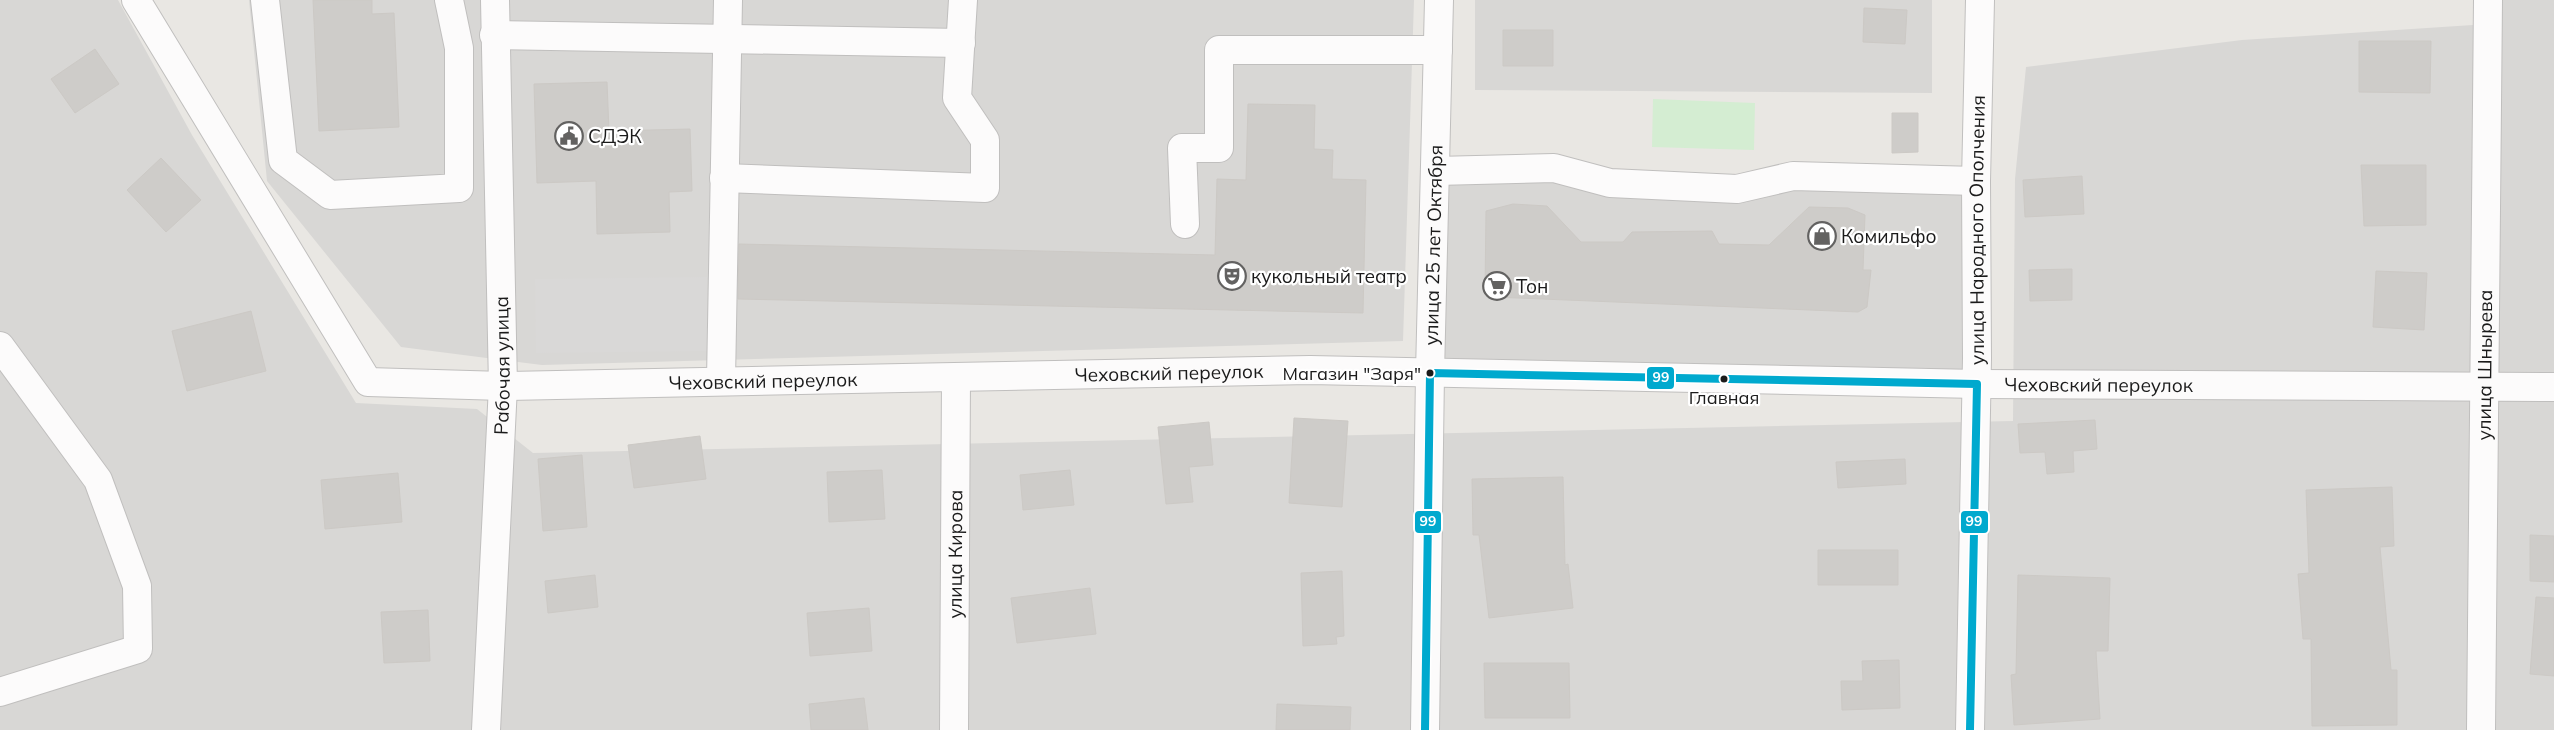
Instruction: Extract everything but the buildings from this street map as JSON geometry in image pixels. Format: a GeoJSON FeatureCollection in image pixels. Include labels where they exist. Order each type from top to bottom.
{"type":"FeatureCollection","features":[{"type":"Feature","properties":{"kind":"street","name":"Чеховский переулок"},"geometry":{"type":"LineString","coordinates":[[136,0],[368,382],[503,386],[721,380],[956,378],[1310,370],[1977,384],[2554,387]]}},
{"type":"Feature","properties":{"kind":"street"},"geometry":{"type":"LineString","coordinates":[[265,0],[283,160],[330,195],[459,188],[459,48],[449,0]]}},
{"type":"Feature","properties":{"kind":"street","name":"Рабочая улица"},"geometry":{"type":"LineString","coordinates":[[486,730],[503,386],[494,35],[495,0]]}},
{"type":"Feature","properties":{"kind":"street"},"geometry":{"type":"LineString","coordinates":[[721,380],[728,0]]}},
{"type":"Feature","properties":{"kind":"street"},"geometry":{"type":"LineString","coordinates":[[724,178],[985,188],[985,140],[957,98],[963,0]]}},
{"type":"Feature","properties":{"kind":"street","name":"улица 25 лет Октября"},"geometry":{"type":"LineString","coordinates":[[1425,730],[1430,373],[1439,0]]}},
{"type":"Feature","properties":{"kind":"street","name":"улица Народного Ополчения"},"geometry":{"type":"LineString","coordinates":[[1970,730],[1977,384],[1976,181],[1980,0]]}},
{"type":"Feature","properties":{"kind":"street","name":"улица Шнырева"},"geometry":{"type":"LineString","coordinates":[[2481,730],[2486,386],[2488,0]]}},
{"type":"Feature","properties":{"kind":"street"},"geometry":{"type":"LineString","coordinates":[[494,35],[960,43]]}},
{"type":"Feature","properties":{"kind":"street"},"geometry":{"type":"LineString","coordinates":[[1184,224],[1182,148],[1219,148],[1219,50],[1438,50]]}},
{"type":"Feature","properties":{"kind":"street"},"geometry":{"type":"LineString","coordinates":[[1436,171],[1554,168],[1610,183],[1737,189],[1793,176],[1976,181]]}},
{"type":"Feature","properties":{"kind":"street"},"geometry":{"type":"LineString","coordinates":[[0,346],[98,480],[137,586],[138,649],[0,692]]}},
{"type":"Feature","properties":{"kind":"street","name":"улица Кирова"},"geometry":{"type":"LineString","coordinates":[[954,730],[956,378]]}},
{"type":"Feature","properties":{"kind":"shaded area"},"geometry":{"type":"Polygon","coordinates":[[[0,0],[118,0],[192,135],[356,403],[477,409],[533,453],[2013,421],[2015,179],[2026,67],[2242,40],[2488,24],[2488,0],[2554,0],[2554,730],[0,730],[0,0]]]}},
{"type":"Feature","properties":{"kind":"shaded area"},"geometry":{"type":"Polygon","coordinates":[[[249,0],[1414,0],[1403,341],[542,365],[401,347],[267,181],[249,0]]]}},
{"type":"Feature","properties":{"kind":"shaded area"},"geometry":{"type":"Polygon","coordinates":[[[1475,0],[1932,0],[1932,93],[1475,90],[1475,0]]]}},
{"type":"Feature","properties":{"kind":"shaded area"},"geometry":{"type":"Polygon","coordinates":[[[1436,171],[1610,183],[1976,181],[1977,384],[1430,373],[1436,171]]]}},
{"type":"Feature","properties":{"kind":"shaded area"},"geometry":{"type":"Polygon","coordinates":[[[707,277],[708,351],[536,353],[535,279],[707,277]]]}},
{"type":"Feature","properties":{"kind":"green space"},"geometry":{"type":"Polygon","coordinates":[[[1653,99],[1755,103],[1754,150],[1652,147],[1653,99]]]}},
{"type":"Feature","properties":{"kind":"transit line","name":"99"},"geometry":{"type":"LineString","coordinates":[[1425,730],[1430,373],[1977,384],[1970,730]]}},
{"type":"Feature","properties":{"kind":"place","name":"СДЭК"},"geometry":{"type":"Point","coordinates":[569,136]}},
{"type":"Feature","properties":{"kind":"place","name":"Комильфо"},"geometry":{"type":"Point","coordinates":[1822,236]}},
{"type":"Feature","properties":{"kind":"place","name":"кукольный театр"},"geometry":{"type":"Point","coordinates":[1232,276]}},
{"type":"Feature","properties":{"kind":"place","name":"Тон"},"geometry":{"type":"Point","coordinates":[1497,286]}},
{"type":"Feature","properties":{"kind":"place","name":"Магазин \"Заря\""},"geometry":{"type":"Point","coordinates":[1430,373]}},
{"type":"Feature","properties":{"kind":"place","name":"Главная"},"geometry":{"type":"Point","coordinates":[1724,379]}}]}
